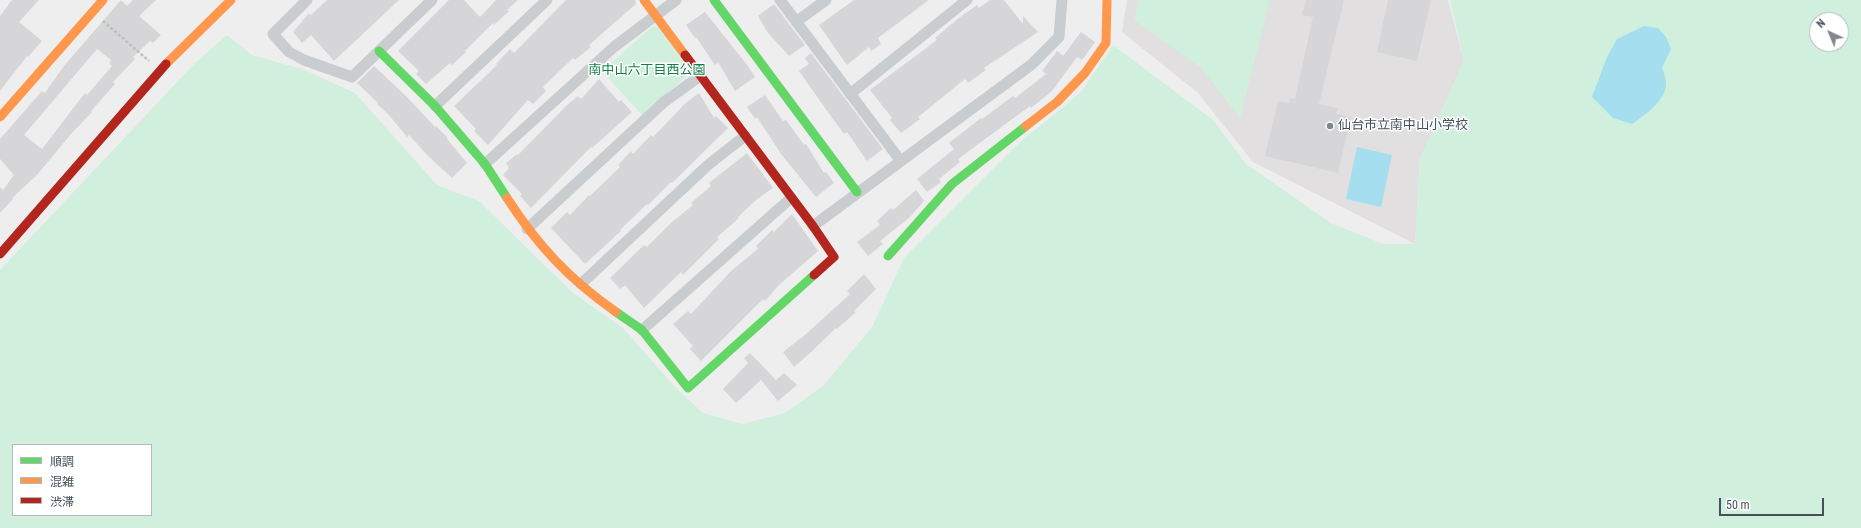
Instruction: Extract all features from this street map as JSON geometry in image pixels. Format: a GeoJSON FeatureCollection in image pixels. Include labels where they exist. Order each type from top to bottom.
{"type":"FeatureCollection","features":[{"type":"Feature","properties":{"kind":"street"},"geometry":{"type":"LineString","coordinates":[[0,117],[102,0]]}},
{"type":"Feature","properties":{"kind":"street"},"geometry":{"type":"LineString","coordinates":[[0,254],[158,72],[231,0]]}},
{"type":"Feature","properties":{"kind":"street"},"geometry":{"type":"LineString","coordinates":[[307,0],[274,34],[288,52],[304,60],[352,77],[432,0]]}},
{"type":"Feature","properties":{"kind":"street"},"geometry":{"type":"LineString","coordinates":[[435,106],[547,0]]}},
{"type":"Feature","properties":{"kind":"street"},"geometry":{"type":"LineString","coordinates":[[379,51],[435,106],[485,164],[527,229],[546,252],[590,294],[642,330],[688,388],[834,257],[813,226],[644,0]]}},
{"type":"Feature","properties":{"kind":"street"},"geometry":{"type":"LineString","coordinates":[[485,164],[614,46],[676,0]]}},
{"type":"Feature","properties":{"kind":"street"},"geometry":{"type":"LineString","coordinates":[[714,0],[857,192]]}},
{"type":"Feature","properties":{"kind":"street"},"geometry":{"type":"LineString","coordinates":[[780,0],[900,160]]}},
{"type":"Feature","properties":{"kind":"street"},"geometry":{"type":"LineString","coordinates":[[796,22],[826,0]]}},
{"type":"Feature","properties":{"kind":"street"},"geometry":{"type":"LineString","coordinates":[[850,94],[967,0]]}},
{"type":"Feature","properties":{"kind":"street"},"geometry":{"type":"LineString","coordinates":[[813,226],[1030,65],[1059,37],[1062,0]]}},
{"type":"Feature","properties":{"kind":"street"},"geometry":{"type":"LineString","coordinates":[[888,256],[952,184],[1057,102],[1085,73],[1106,43],[1107,0]]}},
{"type":"Feature","properties":{"kind":"street"},"geometry":{"type":"LineString","coordinates":[[527,229],[664,102],[700,76]]}},
{"type":"Feature","properties":{"kind":"street"},"geometry":{"type":"LineString","coordinates":[[581,284],[708,165],[745,136]]}},
{"type":"Feature","properties":{"kind":"street"},"geometry":{"type":"LineString","coordinates":[[642,330],[791,198]]}},
{"type":"Feature","properties":{"kind":"path"},"geometry":{"type":"LineString","coordinates":[[92,12],[153,64]]}},
{"type":"Feature","properties":{"kind":"shaded area","name":"仙台市立南中山小学校"},"geometry":{"type":"Polygon","coordinates":[[[1127,0],[1448,0],[1464,61],[1420,159],[1415,244],[1253,162],[1198,93],[1122,32],[1127,0]]]}},
{"type":"Feature","properties":{"kind":"green space"},"geometry":{"type":"Polygon","coordinates":[[[1139,0],[1270,0],[1240,118],[1201,68],[1134,20],[1139,0]]]}},
{"type":"Feature","properties":{"kind":"green space"},"geometry":{"type":"Polygon","coordinates":[[[1450,0],[1861,0],[1861,528],[0,528],[0,270],[195,63],[227,35],[252,55],[305,70],[355,93],[437,185],[479,201],[573,293],[624,329],[676,388],[703,413],[742,424],[785,413],[824,385],[872,327],[904,258],[1017,145],[1081,92],[1113,45],[1213,120],[1246,164],[1331,223],[1383,244],[1415,244],[1420,159],[1464,61],[1450,0]]]}},
{"type":"Feature","properties":{"kind":"green space","name":"南中山六丁目西公園"},"geometry":{"type":"Polygon","coordinates":[[[653,26],[660,27],[690,73],[642,115],[602,71],[653,26]]]}},
{"type":"Feature","properties":{"kind":"water"},"geometry":{"type":"Polygon","coordinates":[[[1644,26],[1658,28],[1666,37],[1671,49],[1662,68],[1666,84],[1663,95],[1654,107],[1632,124],[1613,118],[1592,97],[1607,57],[1617,39],[1644,26]]]}},
{"type":"Feature","properties":{"kind":"water"},"geometry":{"type":"Polygon","coordinates":[[[1357,147],[1392,155],[1381,207],[1346,199],[1357,147]]]}},
{"type":"Feature","properties":{"kind":"building"},"geometry":{"type":"Polygon","coordinates":[[[12,0],[39,0],[19,22],[42,41],[28,57],[27,56],[0,91],[0,16],[12,0]]]}},
{"type":"Feature","properties":{"kind":"building"},"geometry":{"type":"Polygon","coordinates":[[[121,0],[127,6],[133,0],[156,0],[139,16],[161,35],[153,43],[150,41],[133,57],[135,59],[113,82],[115,84],[91,111],[92,112],[71,134],[37,175],[12,198],[13,199],[0,213],[0,187],[3,190],[14,175],[0,159],[0,139],[42,91],[45,93],[63,67],[121,0]],[[97,49],[24,135],[42,149],[85,93],[87,95],[112,66],[109,63],[111,60],[97,49]]]}},
{"type":"Feature","properties":{"kind":"building"},"geometry":{"type":"Polygon","coordinates":[[[327,0],[399,0],[334,61],[311,35],[302,43],[293,32],[309,13],[311,15],[327,0]]]}},
{"type":"Feature","properties":{"kind":"building"},"geometry":{"type":"Polygon","coordinates":[[[449,0],[464,0],[480,17],[496,0],[518,0],[507,10],[509,11],[494,25],[493,23],[452,65],[450,63],[426,84],[416,74],[419,71],[398,51],[449,0]]]}},
{"type":"Feature","properties":{"kind":"building"},"geometry":{"type":"Polygon","coordinates":[[[566,0],[635,0],[636,4],[589,45],[591,47],[575,60],[573,58],[543,87],[546,91],[533,104],[528,100],[488,145],[474,131],[476,129],[454,106],[497,65],[496,64],[510,49],[514,53],[566,0]]]}},
{"type":"Feature","properties":{"kind":"building"},"geometry":{"type":"Polygon","coordinates":[[[854,0],[929,0],[878,38],[881,44],[871,51],[869,47],[847,65],[819,25],[854,0]]]}},
{"type":"Feature","properties":{"kind":"building"},"geometry":{"type":"Polygon","coordinates":[[[990,0],[1004,0],[1023,24],[1023,16],[1038,32],[984,68],[986,70],[968,83],[965,79],[918,117],[920,119],[901,133],[890,120],[892,118],[870,90],[937,40],[935,38],[960,17],[977,5],[979,8],[990,0]]]}},
{"type":"Feature","properties":{"kind":"building"},"geometry":{"type":"Polygon","coordinates":[[[1306,0],[1344,0],[1319,104],[1338,108],[1336,114],[1351,117],[1338,173],[1265,156],[1278,101],[1289,103],[1290,98],[1295,99],[1313,17],[1302,15],[1306,0]]]}},
{"type":"Feature","properties":{"kind":"building"},"geometry":{"type":"Polygon","coordinates":[[[1388,0],[1431,0],[1417,61],[1377,52],[1388,0]]]}},
{"type":"Feature","properties":{"kind":"building"},"geometry":{"type":"Polygon","coordinates":[[[774,4],[805,45],[789,56],[768,33],[758,16],[774,4]]]}},
{"type":"Feature","properties":{"kind":"building"},"geometry":{"type":"Polygon","coordinates":[[[705,12],[755,77],[735,91],[718,62],[715,65],[686,25],[705,12]]]}},
{"type":"Feature","properties":{"kind":"building"},"geometry":{"type":"Polygon","coordinates":[[[1081,32],[1095,42],[1082,60],[1077,57],[1052,91],[1031,108],[1030,106],[958,159],[960,162],[939,179],[941,182],[927,192],[917,179],[954,149],[949,143],[981,118],[982,119],[1013,96],[1015,98],[1046,74],[1042,71],[1057,51],[1063,56],[1081,32]]]}},
{"type":"Feature","properties":{"kind":"building"},"geometry":{"type":"Polygon","coordinates":[[[811,53],[883,149],[867,161],[847,132],[844,134],[799,71],[809,64],[805,58],[811,53]]]}},
{"type":"Feature","properties":{"kind":"building"},"geometry":{"type":"Polygon","coordinates":[[[374,66],[448,138],[447,139],[467,163],[452,178],[428,156],[409,135],[407,137],[388,114],[377,104],[378,103],[357,83],[374,66]]]}},
{"type":"Feature","properties":{"kind":"building"},"geometry":{"type":"Polygon","coordinates":[[[599,79],[619,102],[621,100],[632,112],[592,148],[591,147],[531,208],[520,196],[522,194],[503,175],[509,168],[506,163],[517,154],[518,155],[566,106],[578,96],[581,99],[599,79]]]}},
{"type":"Feature","properties":{"kind":"building"},"geometry":{"type":"Polygon","coordinates":[[[699,93],[714,118],[716,116],[728,128],[672,183],[671,182],[648,205],[647,204],[620,230],[621,231],[585,264],[551,228],[567,212],[570,215],[589,195],[590,196],[620,167],[618,165],[631,151],[633,154],[651,135],[653,137],[682,106],[699,93]]]}},
{"type":"Feature","properties":{"kind":"building"},"geometry":{"type":"Polygon","coordinates":[[[765,95],[783,121],[786,120],[804,145],[806,144],[824,173],[826,172],[834,183],[816,197],[781,154],[757,117],[755,119],[747,107],[765,95]]]}},
{"type":"Feature","properties":{"kind":"building"},"geometry":{"type":"Polygon","coordinates":[[[747,153],[773,188],[756,200],[738,217],[739,218],[717,237],[719,239],[683,275],[681,272],[644,308],[625,285],[620,289],[610,278],[644,245],[647,247],[672,222],[693,205],[691,203],[711,186],[709,183],[747,153]]]}},
{"type":"Feature","properties":{"kind":"building"},"geometry":{"type":"Polygon","coordinates":[[[916,190],[924,201],[910,217],[880,241],[883,244],[868,256],[857,242],[880,225],[877,221],[891,208],[893,210],[916,190]]]}},
{"type":"Feature","properties":{"kind":"building"},"geometry":{"type":"Polygon","coordinates":[[[792,214],[818,251],[779,285],[765,301],[763,299],[701,361],[690,349],[693,346],[673,324],[688,311],[691,314],[731,271],[758,249],[756,246],[772,230],[774,232],[792,214]]]}},
{"type":"Feature","properties":{"kind":"building"},"geometry":{"type":"Polygon","coordinates":[[[864,274],[876,289],[854,311],[856,312],[837,329],[836,328],[794,367],[783,352],[805,335],[850,294],[847,291],[864,274]]]}},
{"type":"Feature","properties":{"kind":"building"},"geometry":{"type":"Polygon","coordinates":[[[750,353],[776,380],[784,373],[797,385],[778,401],[761,380],[736,403],[723,389],[748,363],[744,358],[750,353]]]}},
{"type":"Feature","properties":{"kind":"traffic: fast"},"geometry":{"type":"LineString","coordinates":[[714,0],[857,192]]}},
{"type":"Feature","properties":{"kind":"traffic: fast"},"geometry":{"type":"LineString","coordinates":[[379,51],[435,106],[485,164],[507,198]]}},
{"type":"Feature","properties":{"kind":"traffic: fast"},"geometry":{"type":"LineString","coordinates":[[888,256],[952,184],[1026,126]]}},
{"type":"Feature","properties":{"kind":"traffic: fast"},"geometry":{"type":"LineString","coordinates":[[616,312],[642,330],[688,388],[814,275]]}},
{"type":"Feature","properties":{"kind":"traffic: slow"},"geometry":{"type":"LineString","coordinates":[[0,117],[103,0]]}},
{"type":"Feature","properties":{"kind":"traffic: slow"},"geometry":{"type":"LineString","coordinates":[[166,64],[231,0]]}},
{"type":"Feature","properties":{"kind":"traffic: slow"},"geometry":{"type":"LineString","coordinates":[[644,0],[685,55]]}},
{"type":"Feature","properties":{"kind":"traffic: slow"},"geometry":{"type":"LineString","coordinates":[[1026,126],[1057,102],[1085,73],[1106,43],[1107,0]]}},
{"type":"Feature","properties":{"kind":"traffic: slow"},"geometry":{"type":"LineString","coordinates":[[507,198],[530,231],[556,261],[599,300],[616,312]]}},
{"type":"Feature","properties":{"kind":"traffic: jam"},"geometry":{"type":"LineString","coordinates":[[685,55],[813,226],[834,257],[814,275]]}},
{"type":"Feature","properties":{"kind":"traffic: jam"},"geometry":{"type":"LineString","coordinates":[[0,254],[166,64]]}},
{"type":"Feature","properties":{"kind":"place","name":"仙台市立南中山小学校"},"geometry":{"type":"Point","coordinates":[1330,126]}}]}
